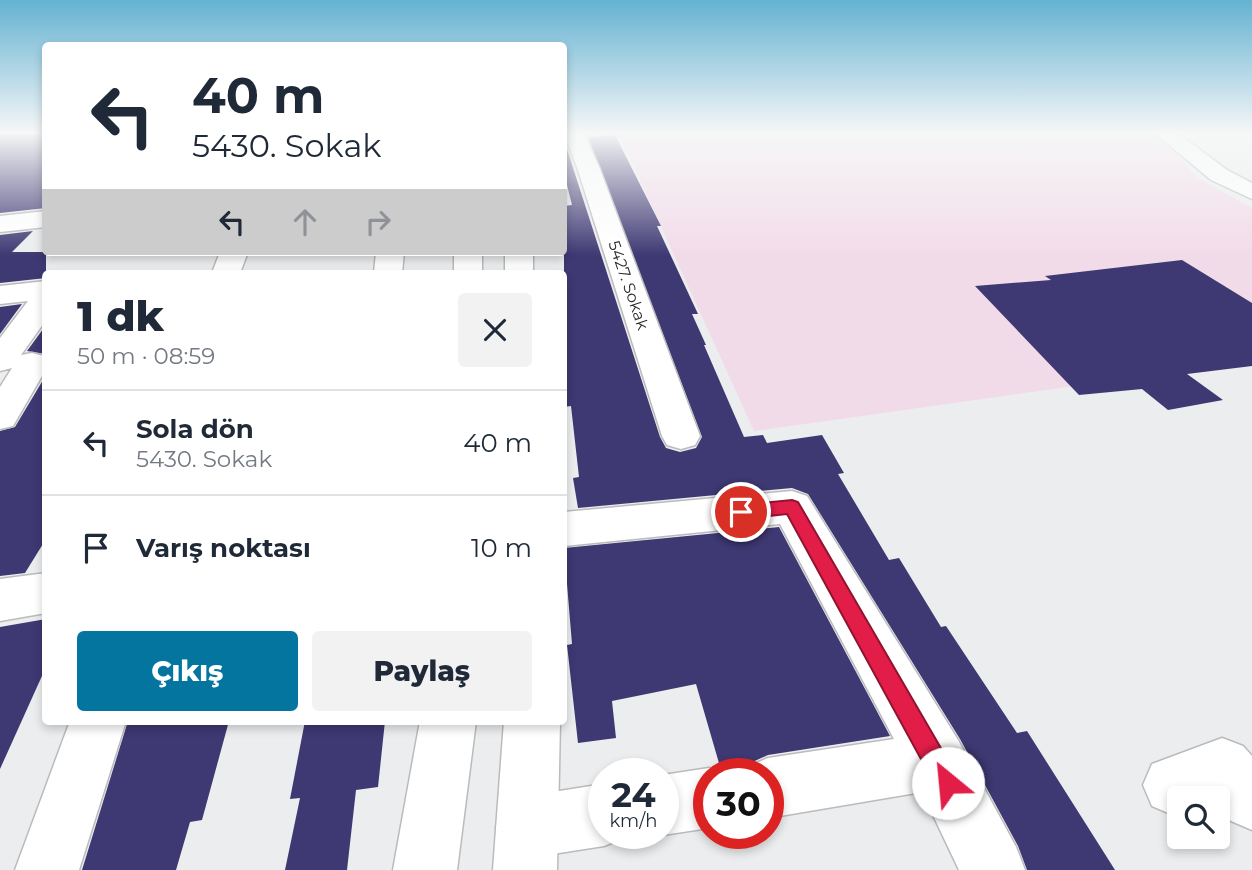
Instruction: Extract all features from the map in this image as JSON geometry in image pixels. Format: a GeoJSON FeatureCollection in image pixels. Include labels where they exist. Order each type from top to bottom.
{"type":"FeatureCollection","features":[{"type":"Feature","properties":{"kind":"street","name":"5427. Sokak"},"geometry":{"type":"LineString","coordinates":[[579,175],[681,436]]}},
{"type":"Feature","properties":{"kind":"street"},"geometry":{"type":"LineString","coordinates":[[1218,175],[1252,192]]}},
{"type":"Feature","properties":{"kind":"street"},"geometry":{"type":"LineString","coordinates":[[0,224],[42,219]]}},
{"type":"Feature","properties":{"kind":"street"},"geometry":{"type":"LineString","coordinates":[[0,295],[42,290]]}},
{"type":"Feature","properties":{"kind":"street"},"geometry":{"type":"LineString","coordinates":[[0,417],[42,307]]}},
{"type":"Feature","properties":{"kind":"street"},"geometry":{"type":"LineString","coordinates":[[567,529],[792,507],[937,761],[992,870]]}},
{"type":"Feature","properties":{"kind":"street"},"geometry":{"type":"LineString","coordinates":[[0,600],[42,594]]}},
{"type":"Feature","properties":{"kind":"street"},"geometry":{"type":"LineString","coordinates":[[47,870],[97,725]]}},
{"type":"Feature","properties":{"kind":"street"},"geometry":{"type":"LineString","coordinates":[[425,870],[447,725]]}},
{"type":"Feature","properties":{"kind":"street"},"geometry":{"type":"LineString","coordinates":[[532,725],[526,848],[588,822]]}},
{"type":"Feature","properties":{"kind":"street"},"geometry":{"type":"LineString","coordinates":[[784,785],[937,761]]}},
{"type":"Feature","properties":{"kind":"street"},"geometry":{"type":"LineString","coordinates":[[1173,785],[1222,767],[1252,800]]}},
{"type":"Feature","properties":{"kind":"shaded area"},"geometry":{"type":"Polygon","coordinates":[[[637,175],[1195,175],[1252,208],[1252,361],[754,431],[637,175]]]}},
{"type":"Feature","properties":{"kind":"building"},"geometry":{"type":"Polygon","coordinates":[[[0,175],[42,175],[42,208],[0,213],[0,175]]]}},
{"type":"Feature","properties":{"kind":"building"},"geometry":{"type":"Polygon","coordinates":[[[567,175],[575,175],[660,437],[666,448],[680,452],[696,448],[702,437],[602,175],[635,175],[661,226],[657,226],[698,314],[692,314],[744,437],[763,435],[767,443],[822,435],[844,473],[838,474],[889,560],[899,558],[941,627],[946,626],[1017,733],[1027,731],[1115,870],[1027,870],[1018,846],[960,739],[808,494],[792,488],[578,508],[573,478],[579,477],[571,406],[567,407],[567,270],[564,270],[564,256],[567,256],[567,206],[572,205],[567,175]]]}},
{"type":"Feature","properties":{"kind":"building"},"geometry":{"type":"Polygon","coordinates":[[[33,231],[12,252],[42,252],[42,256],[46,256],[46,270],[42,270],[42,278],[0,283],[0,235],[33,231]]]}},
{"type":"Feature","properties":{"kind":"building"},"geometry":{"type":"Polygon","coordinates":[[[1182,260],[1252,303],[1252,366],[1187,374],[1223,400],[1168,410],[1142,389],[1079,395],[975,286],[1051,280],[1045,276],[1182,260]]]}},
{"type":"Feature","properties":{"kind":"building"},"geometry":{"type":"Polygon","coordinates":[[[22,304],[0,334],[0,307],[22,304]]]}},
{"type":"Feature","properties":{"kind":"building"},"geometry":{"type":"Polygon","coordinates":[[[42,330],[42,353],[27,351],[42,330]]]}},
{"type":"Feature","properties":{"kind":"building"},"geometry":{"type":"Polygon","coordinates":[[[42,382],[42,545],[25,573],[0,576],[0,431],[15,427],[42,382]]]}},
{"type":"Feature","properties":{"kind":"building"},"geometry":{"type":"Polygon","coordinates":[[[779,527],[890,736],[761,758],[718,758],[696,684],[612,701],[616,738],[578,743],[567,645],[572,644],[567,548],[779,527]]]}},
{"type":"Feature","properties":{"kind":"building"},"geometry":{"type":"Polygon","coordinates":[[[42,620],[42,676],[0,769],[0,627],[42,620]]]}},
{"type":"Feature","properties":{"kind":"building"},"geometry":{"type":"Polygon","coordinates":[[[127,725],[228,725],[202,820],[190,822],[176,870],[82,870],[127,725]]]}},
{"type":"Feature","properties":{"kind":"building"},"geometry":{"type":"Polygon","coordinates":[[[304,725],[385,725],[378,787],[356,790],[347,870],[285,870],[300,798],[290,799],[304,725]]]}},
{"type":"Feature","properties":{"kind":"route"},"geometry":{"type":"LineString","coordinates":[[741,512],[792,507],[948,783]]}}]}
